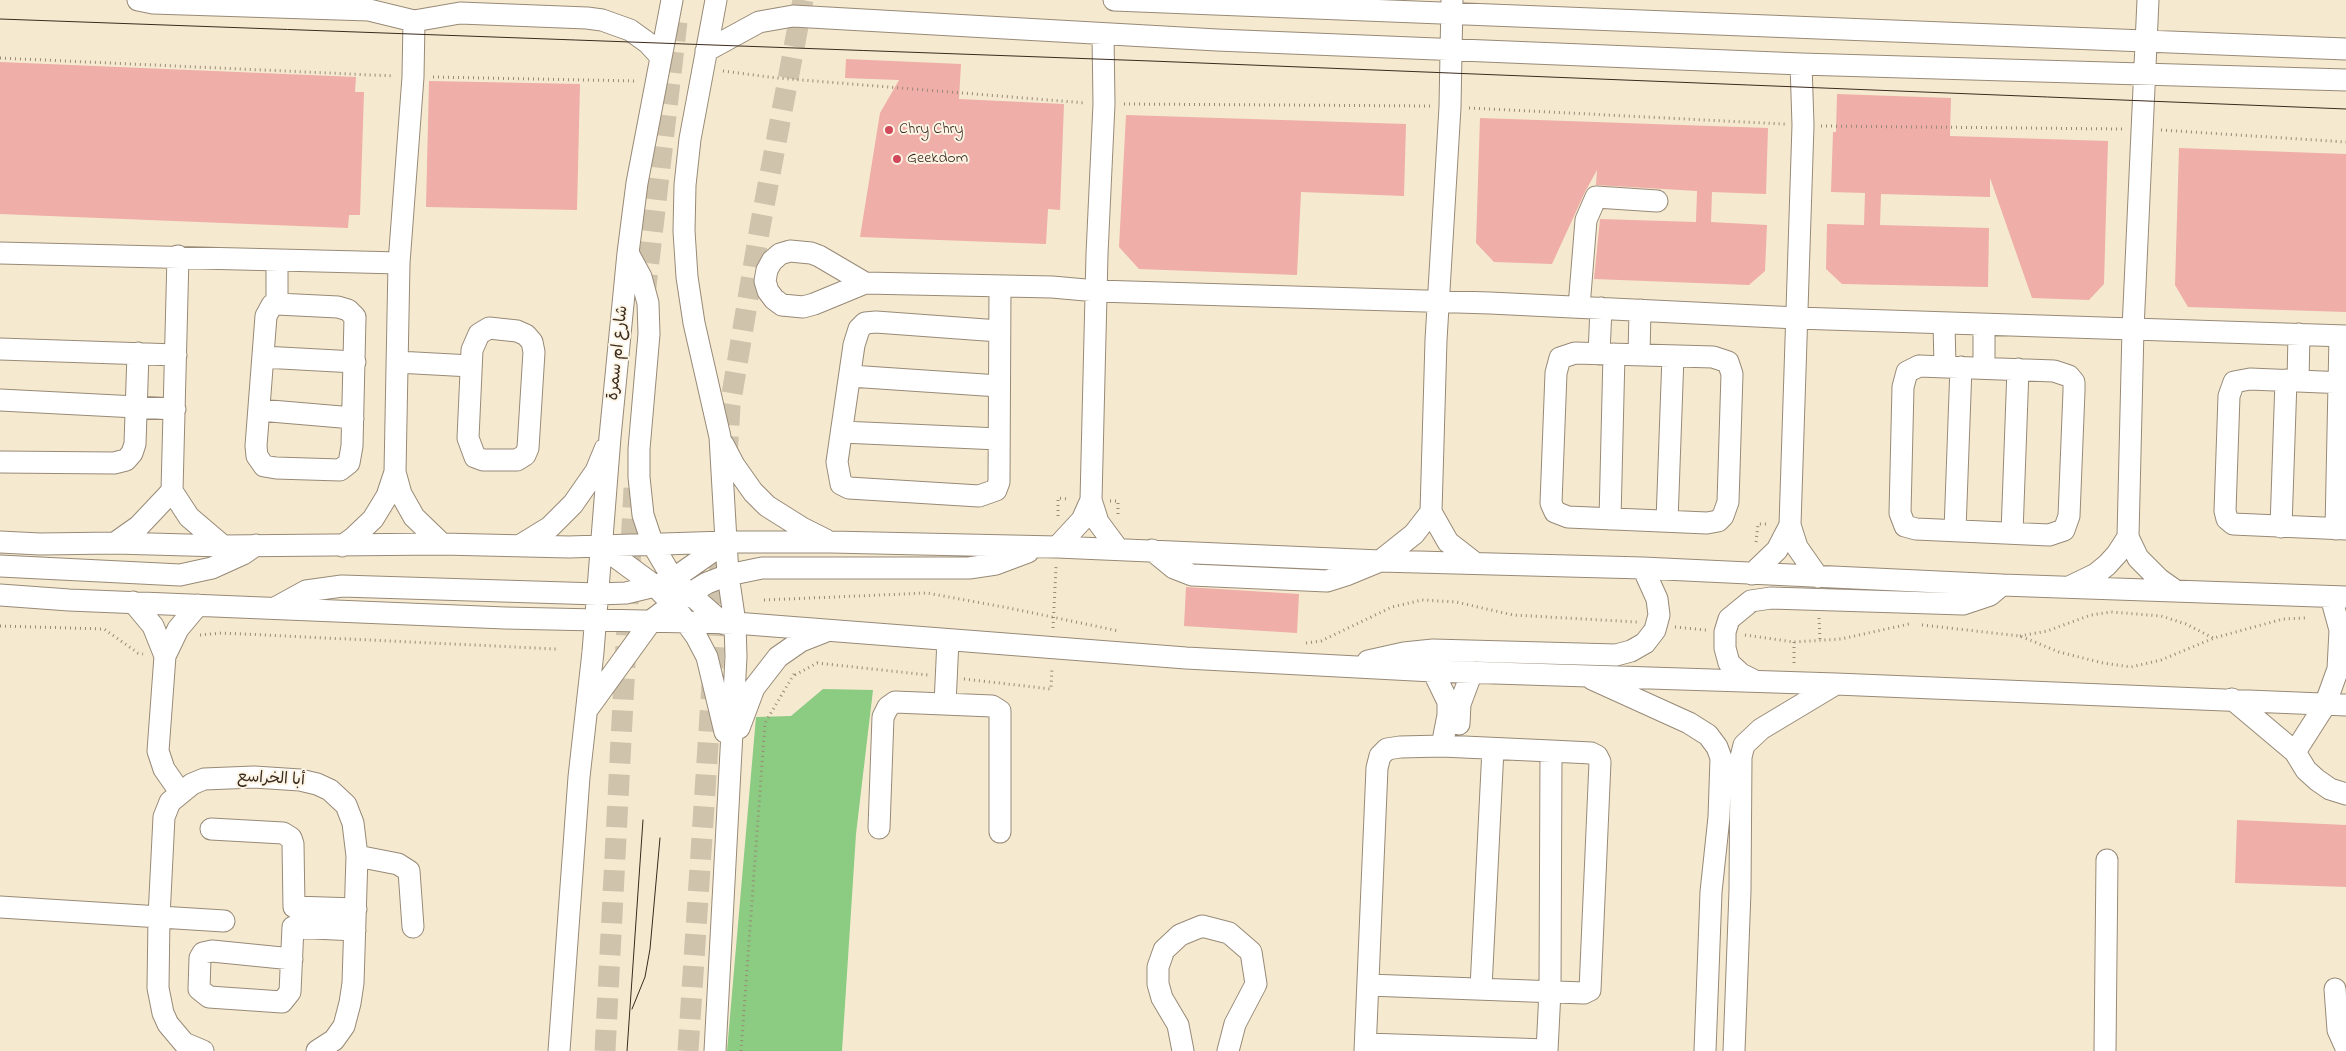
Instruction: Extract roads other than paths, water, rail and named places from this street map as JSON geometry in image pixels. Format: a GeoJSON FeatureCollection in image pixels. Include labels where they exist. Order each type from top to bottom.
{"type":"FeatureCollection","features":[{"type":"Feature","properties":{"kind":"street"},"geometry":{"type":"LineString","coordinates":[[138,0],[154,3],[369,10],[414,21],[460,13],[519,8],[602,20],[635,34],[661,57]]}},
{"type":"Feature","properties":{"kind":"street","name":"شارع ام سمرة"},"geometry":{"type":"LineString","coordinates":[[558,1051],[573,839],[596,620],[610,437],[628,253],[637,183],[672,0]]}},
{"type":"Feature","properties":{"kind":"street"},"geometry":{"type":"LineString","coordinates":[[715,1051],[736,657],[730,624],[720,437],[694,323],[687,277],[684,231],[685,185],[690,139],[716,0]]}},
{"type":"Feature","properties":{"kind":"street"},"geometry":{"type":"LineString","coordinates":[[1114,0],[1205,4],[1453,7],[1908,32],[2346,49]]}},
{"type":"Feature","properties":{"kind":"street"},"geometry":{"type":"LineString","coordinates":[[2148,0],[2132,329],[2128,537],[2138,558],[2159,579],[2176,591]]}},
{"type":"Feature","properties":{"kind":"street"},"geometry":{"type":"LineString","coordinates":[[1205,4],[1216,40]]}},
{"type":"Feature","properties":{"kind":"street"},"geometry":{"type":"LineString","coordinates":[[1453,7],[1431,512],[1448,542],[1475,563]]}},
{"type":"Feature","properties":{"kind":"street"},"geometry":{"type":"LineString","coordinates":[[704,60],[760,22],[793,16],[1216,40],[1801,64],[2346,80]]}},
{"type":"Feature","properties":{"kind":"street"},"geometry":{"type":"LineString","coordinates":[[414,21],[413,77],[399,263],[395,472],[401,494],[414,517],[442,544]]}},
{"type":"Feature","properties":{"kind":"street"},"geometry":{"type":"LineString","coordinates":[[1908,32],[1909,67]]}},
{"type":"Feature","properties":{"kind":"street"},"geometry":{"type":"LineString","coordinates":[[1103,35],[1104,104],[1091,500],[1098,522],[1118,549]]}},
{"type":"Feature","properties":{"kind":"street"},"geometry":{"type":"LineString","coordinates":[[1801,64],[1803,125],[1790,525],[1797,547],[1818,577]]}},
{"type":"Feature","properties":{"kind":"street"},"geometry":{"type":"LineString","coordinates":[[1579,307],[1586,220],[1596,197],[1657,201]]}},
{"type":"Feature","properties":{"kind":"street"},"geometry":{"type":"LineString","coordinates":[[0,253],[399,263]]}},
{"type":"Feature","properties":{"kind":"street"},"geometry":{"type":"LineString","coordinates":[[628,253],[641,277],[648,303],[648,334],[639,477],[643,515],[664,583]]}},
{"type":"Feature","properties":{"kind":"street"},"geometry":{"type":"LineString","coordinates":[[178,256],[172,491],[190,517],[223,546]]}},
{"type":"Feature","properties":{"kind":"street"},"geometry":{"type":"LineString","coordinates":[[277,304],[278,260]]}},
{"type":"Feature","properties":{"kind":"street"},"geometry":{"type":"LineString","coordinates":[[865,283],[1052,287],[1097,291],[1439,301],[1797,318],[2343,336],[2341,529],[2233,524],[2228,519],[2226,502],[2230,388],[2234,382],[2241,379],[2342,382]]}},
{"type":"Feature","properties":{"kind":"street"},"geometry":{"type":"LineString","coordinates":[[999,331],[876,322],[865,323],[859,329],[837,462],[841,484],[849,488],[979,496],[990,494],[996,490],[999,482],[1000,287]]}},
{"type":"Feature","properties":{"kind":"street"},"geometry":{"type":"LineString","coordinates":[[277,304],[338,307],[348,310],[355,317],[353,418],[349,463],[340,470],[264,466],[257,456],[263,357],[266,316],[272,306],[277,304]]}},
{"type":"Feature","properties":{"kind":"street"},"geometry":{"type":"LineString","coordinates":[[1601,308],[1607,354],[1610,519]]}},
{"type":"Feature","properties":{"kind":"street"},"geometry":{"type":"LineString","coordinates":[[1639,355],[1640,310]]}},
{"type":"Feature","properties":{"kind":"street"},"geometry":{"type":"LineString","coordinates":[[1944,323],[1953,367],[1955,530]]}},
{"type":"Feature","properties":{"kind":"street"},"geometry":{"type":"LineString","coordinates":[[1984,325],[1984,368]]}},
{"type":"Feature","properties":{"kind":"street"},"geometry":{"type":"LineString","coordinates":[[489,328],[517,331],[526,335],[532,342],[534,352],[528,448],[525,455],[517,460],[482,460],[475,457],[471,449],[468,438],[471,366],[475,341],[479,334],[489,328]]}},
{"type":"Feature","properties":{"kind":"street"},"geometry":{"type":"LineString","coordinates":[[2281,527],[2292,380],[2299,334]]}},
{"type":"Feature","properties":{"kind":"street"},"geometry":{"type":"LineString","coordinates":[[0,349],[176,355]]}},
{"type":"Feature","properties":{"kind":"street"},"geometry":{"type":"LineString","coordinates":[[0,462],[114,464],[126,460],[132,453],[135,444],[138,354]]}},
{"type":"Feature","properties":{"kind":"street"},"geometry":{"type":"LineString","coordinates":[[1567,354],[1639,355],[1713,357],[1728,362],[1731,368],[1726,510],[1718,521],[1707,523],[1610,519],[1562,516],[1555,512],[1551,503],[1558,364],[1560,358],[1567,354]]}},
{"type":"Feature","properties":{"kind":"street"},"geometry":{"type":"LineString","coordinates":[[1667,521],[1673,356]]}},
{"type":"Feature","properties":{"kind":"street"},"geometry":{"type":"LineString","coordinates":[[263,357],[355,362]]}},
{"type":"Feature","properties":{"kind":"street"},"geometry":{"type":"LineString","coordinates":[[397,362],[471,366]]}},
{"type":"Feature","properties":{"kind":"street"},"geometry":{"type":"LineString","coordinates":[[1919,366],[1984,368],[2064,373],[2074,382],[2067,525],[2059,533],[2012,533],[1910,528],[1906,526],[1900,513],[1904,387],[1907,372],[1919,366]]}},
{"type":"Feature","properties":{"kind":"street"},"geometry":{"type":"LineString","coordinates":[[2012,533],[2018,369]]}},
{"type":"Feature","properties":{"kind":"street"},"geometry":{"type":"LineString","coordinates":[[850,376],[999,386]]}},
{"type":"Feature","properties":{"kind":"street"},"geometry":{"type":"LineString","coordinates":[[0,400],[175,408]]}},
{"type":"Feature","properties":{"kind":"street"},"geometry":{"type":"LineString","coordinates":[[259,410],[353,418]]}},
{"type":"Feature","properties":{"kind":"street"},"geometry":{"type":"LineString","coordinates":[[842,432],[999,439]]}},
{"type":"Feature","properties":{"kind":"street"},"geometry":{"type":"LineString","coordinates":[[519,546],[550,527],[573,504],[596,471],[610,437]]}},
{"type":"Feature","properties":{"kind":"street"},"geometry":{"type":"LineString","coordinates":[[720,437],[734,465],[753,492],[794,524],[831,542]]}},
{"type":"Feature","properties":{"kind":"street"},"geometry":{"type":"LineString","coordinates":[[342,546],[373,520],[387,496],[395,472]]}},
{"type":"Feature","properties":{"kind":"street"},"geometry":{"type":"LineString","coordinates":[[115,543],[139,526],[172,491]]}},
{"type":"Feature","properties":{"kind":"street"},"geometry":{"type":"LineString","coordinates":[[0,595],[275,608],[596,620],[652,620],[682,606],[707,583],[728,575],[762,568],[969,568],[996,564],[1049,547],[1082,520],[1091,500]]}},
{"type":"Feature","properties":{"kind":"street"},"geometry":{"type":"LineString","coordinates":[[1380,561],[1414,534],[1431,512]]}},
{"type":"Feature","properties":{"kind":"street"},"geometry":{"type":"LineString","coordinates":[[1752,574],[1777,550],[1790,525]]}},
{"type":"Feature","properties":{"kind":"street"},"geometry":{"type":"LineString","coordinates":[[0,533],[40,544]]}},
{"type":"Feature","properties":{"kind":"street"},"geometry":{"type":"LineString","coordinates":[[2068,588],[2096,574],[2107,565],[2128,537]]}},
{"type":"Feature","properties":{"kind":"street"},"geometry":{"type":"LineString","coordinates":[[0,542],[223,546],[442,544],[602,547],[726,542],[831,542],[1049,547],[1380,561],[1643,568],[2068,588],[2176,591],[2338,603],[2340,630],[2336,705],[2295,752]]}},
{"type":"Feature","properties":{"kind":"street"},"geometry":{"type":"LineString","coordinates":[[275,608],[306,591],[342,586],[598,594],[626,593],[664,583],[726,542]]}},
{"type":"Feature","properties":{"kind":"street"},"geometry":{"type":"LineString","coordinates":[[0,566],[180,575],[212,568],[243,554],[256,545]]}},
{"type":"Feature","properties":{"kind":"street"},"geometry":{"type":"LineString","coordinates":[[602,547],[664,583],[682,606],[707,657],[730,754]]}},
{"type":"Feature","properties":{"kind":"street"},"geometry":{"type":"LineString","coordinates":[[1349,667],[1376,658],[1433,650],[1461,649],[1616,655],[1631,651],[1645,643],[1655,630],[1659,615],[1657,599],[1643,568]]}},
{"type":"Feature","properties":{"kind":"street"},"geometry":{"type":"LineString","coordinates":[[1755,681],[1741,674],[1729,663],[1725,648],[1725,632],[1730,619],[1739,609],[1751,601],[1764,599],[1962,604],[1990,595],[2002,585]]}},
{"type":"Feature","properties":{"kind":"street"},"geometry":{"type":"LineString","coordinates":[[133,602],[153,626],[165,656]]}},
{"type":"Feature","properties":{"kind":"street"},"geometry":{"type":"LineString","coordinates":[[180,792],[164,769],[158,751],[165,656],[178,629],[198,605]]}},
{"type":"Feature","properties":{"kind":"street"},"geometry":{"type":"LineString","coordinates":[[682,606],[730,624],[1186,658],[1433,671],[1836,684],[2232,699],[2336,705]]}},
{"type":"Feature","properties":{"kind":"street"},"geometry":{"type":"LineString","coordinates":[[587,710],[652,620]]}},
{"type":"Feature","properties":{"kind":"street"},"geometry":{"type":"LineString","coordinates":[[730,754],[754,688],[778,657],[801,641],[827,630]]}},
{"type":"Feature","properties":{"kind":"street"},"geometry":{"type":"LineString","coordinates":[[945,704],[948,640]]}},
{"type":"Feature","properties":{"kind":"street"},"geometry":{"type":"LineString","coordinates":[[1433,671],[1448,702],[1452,747]]}},
{"type":"Feature","properties":{"kind":"street"},"geometry":{"type":"LineString","coordinates":[[1452,747],[1460,704],[1472,672]]}},
{"type":"Feature","properties":{"kind":"street"},"geometry":{"type":"LineString","coordinates":[[1583,675],[1690,723],[1708,735],[1717,747],[1721,758],[1711,892],[1705,1051]]}},
{"type":"Feature","properties":{"kind":"street"},"geometry":{"type":"LineString","coordinates":[[1734,1051],[1740,891],[1741,757],[1744,746],[1761,729],[1836,684]]}},
{"type":"Feature","properties":{"kind":"street"},"geometry":{"type":"LineString","coordinates":[[2232,699],[2295,752],[2306,770],[2317,780],[2330,789],[2346,794]]}},
{"type":"Feature","properties":{"kind":"street"},"geometry":{"type":"LineString","coordinates":[[879,828],[883,718],[888,707],[895,702],[992,706],[1000,711],[1000,832]]}},
{"type":"Feature","properties":{"kind":"street"},"geometry":{"type":"LineString","coordinates":[[1368,984],[1481,988],[1550,991],[1584,993],[1590,990],[1600,762],[1597,756],[1591,753],[1551,751],[1452,747],[1400,746],[1387,749],[1380,756],[1377,768],[1365,1047],[1547,1051],[1550,991],[1551,751]]}},
{"type":"Feature","properties":{"kind":"street"},"geometry":{"type":"LineString","coordinates":[[1481,988],[1494,749]]}},
{"type":"Feature","properties":{"kind":"street","name":"أبا الخراسع"},"geometry":{"type":"LineString","coordinates":[[202,1051],[184,1043],[176,1035],[163,1014],[158,988],[164,817],[170,802],[180,792],[204,779],[254,777],[300,780],[317,784],[330,790],[346,805],[353,823],[357,856],[353,983],[344,1026],[334,1040],[316,1051]]}},
{"type":"Feature","properties":{"kind":"street"},"geometry":{"type":"LineString","coordinates":[[211,829],[283,833],[291,838],[294,917],[292,959]]}},
{"type":"Feature","properties":{"kind":"street"},"geometry":{"type":"LineString","coordinates":[[357,856],[398,864],[409,871],[413,927]]}},
{"type":"Feature","properties":{"kind":"street"},"geometry":{"type":"LineString","coordinates":[[2105,1051],[2107,860]]}},
{"type":"Feature","properties":{"kind":"street"},"geometry":{"type":"LineString","coordinates":[[0,907],[224,921]]}},
{"type":"Feature","properties":{"kind":"street"},"geometry":{"type":"LineString","coordinates":[[294,917],[356,909]]}},
{"type":"Feature","properties":{"kind":"street"},"geometry":{"type":"LineString","coordinates":[[294,917],[355,930]]}},
{"type":"Feature","properties":{"kind":"street"},"geometry":{"type":"LineString","coordinates":[[1182,1051],[1178,1025],[1160,991],[1158,966],[1164,950],[1180,935],[1202,926],[1229,933],[1251,952],[1256,984],[1235,1024],[1228,1051]]}},
{"type":"Feature","properties":{"kind":"street"},"geometry":{"type":"LineString","coordinates":[[2335,989],[2338,1030],[2346,1048]]}},
{"type":"Feature","properties":{"kind":"tunnel"},"geometry":{"type":"LineString","coordinates":[[727,457],[730,406],[760,227],[803,0]]}},
{"type":"Feature","properties":{"kind":"tunnel"},"geometry":{"type":"LineString","coordinates":[[645,295],[677,22]]}},
{"type":"Feature","properties":{"kind":"tunnel"},"geometry":{"type":"LineString","coordinates":[[605,1051],[634,488]]}},
{"type":"Feature","properties":{"kind":"tunnel"},"geometry":{"type":"LineString","coordinates":[[688,1051],[720,562]]}},
{"type":"Feature","properties":{"kind":"tram line"},"geometry":{"type":"LineString","coordinates":[[0,19],[1151,61],[2346,109]]}},
{"type":"Feature","properties":{"kind":"tram line"},"geometry":{"type":"LineString","coordinates":[[627,1051],[643,820]]}},
{"type":"Feature","properties":{"kind":"tram line"},"geometry":{"type":"LineString","coordinates":[[632,1009],[645,977],[650,949],[660,838]]}},
{"type":"Feature","properties":{"kind":"place","name":"Chry Chry"},"geometry":{"type":"Point","coordinates":[889,130]}},
{"type":"Feature","properties":{"kind":"place","name":"Geekdom"},"geometry":{"type":"Point","coordinates":[897,159]}}]}
